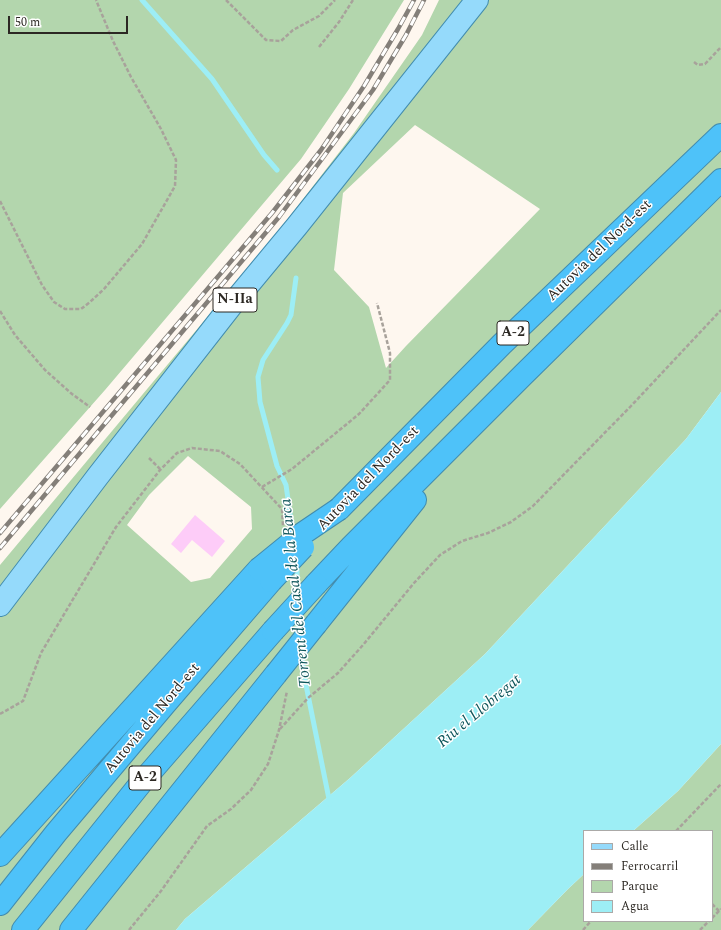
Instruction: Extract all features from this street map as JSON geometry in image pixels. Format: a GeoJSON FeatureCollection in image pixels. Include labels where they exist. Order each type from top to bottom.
{"type":"FeatureCollection","features":[{"type":"Feature","properties":{"kind":"highway","name":"Autovia del Nord-est"},"geometry":{"type":"LineString","coordinates":[[0,904],[56,833],[165,704],[265,575],[339,509],[496,349],[721,135]]}},
{"type":"Feature","properties":{"kind":"highway","name":"A-2"},"geometry":{"type":"LineString","coordinates":[[23,930],[141,783],[273,631],[316,584],[476,422],[721,180]]}},
{"type":"Feature","properties":{"kind":"highway"},"geometry":{"type":"LineString","coordinates":[[71,930],[476,422]]}},
{"type":"Feature","properties":{"kind":"highway"},"geometry":{"type":"LineString","coordinates":[[0,855],[265,575]]}},
{"type":"Feature","properties":{"kind":"main road","name":"N-IIa"},"geometry":{"type":"LineString","coordinates":[[0,605],[224,314],[297,226],[476,0]]}},
{"type":"Feature","properties":{"kind":"path"},"geometry":{"type":"LineString","coordinates":[[0,201],[42,285],[54,302],[65,309],[81,309],[104,289],[142,244],[175,186],[176,160],[161,129],[131,77],[113,41],[96,0]]}},
{"type":"Feature","properties":{"kind":"path"},"geometry":{"type":"LineString","coordinates":[[226,0],[266,40],[281,41],[293,30],[319,16],[335,0]]}},
{"type":"Feature","properties":{"kind":"path"},"geometry":{"type":"LineString","coordinates":[[319,47],[339,22],[353,0]]}},
{"type":"Feature","properties":{"kind":"path"},"geometry":{"type":"LineString","coordinates":[[694,62],[698,65],[705,64],[721,46]]}},
{"type":"Feature","properties":{"kind":"path"},"geometry":{"type":"LineString","coordinates":[[0,714],[23,701],[40,653],[116,526],[160,470],[177,453],[192,448],[220,451],[240,464],[262,487],[292,469],[359,414],[390,380],[390,353],[377,303]]}},
{"type":"Feature","properties":{"kind":"path"},"geometry":{"type":"LineString","coordinates":[[129,930],[162,891],[207,826],[231,809],[251,790],[268,764],[279,730],[308,698],[343,667],[414,583],[440,556],[462,541],[488,533],[511,522],[533,506],[631,406],[721,310]]}},
{"type":"Feature","properties":{"kind":"path"},"geometry":{"type":"LineString","coordinates":[[0,311],[15,335],[45,370],[90,408]]}},
{"type":"Feature","properties":{"kind":"path"},"geometry":{"type":"LineString","coordinates":[[149,458],[160,470]]}},
{"type":"Feature","properties":{"kind":"path"},"geometry":{"type":"LineString","coordinates":[[677,830],[721,784]]}},
{"type":"Feature","properties":{"kind":"path"},"geometry":{"type":"LineString","coordinates":[[583,930],[590,922]]}},
{"type":"Feature","properties":{"kind":"path"},"geometry":{"type":"LineString","coordinates":[[700,930],[708,922]]}},
{"type":"Feature","properties":{"kind":"green space"},"geometry":{"type":"Polygon","coordinates":[[[0,0],[404,0],[349,89],[301,159],[105,390],[0,509],[0,0]]]}},
{"type":"Feature","properties":{"kind":"green space"},"geometry":{"type":"Polygon","coordinates":[[[439,0],[721,0],[721,392],[686,439],[485,654],[350,778],[185,919],[176,930],[0,930],[0,565],[270,242],[354,133],[422,35],[439,0]],[[415,125],[343,193],[334,270],[369,307],[386,368],[540,209],[415,125]],[[188,456],[149,495],[127,525],[191,582],[210,578],[252,529],[251,507],[188,456]]]}},
{"type":"Feature","properties":{"kind":"green space"},"geometry":{"type":"Polygon","coordinates":[[[721,744],[721,930],[528,930],[583,875],[583,922],[713,922],[713,830],[634,830],[678,791],[721,744]]]}},
{"type":"Feature","properties":{"kind":"water","name":"Riu el Llobregat"},"geometry":{"type":"Polygon","coordinates":[[[721,392],[721,744],[678,791],[634,830],[583,830],[583,875],[528,930],[176,930],[185,919],[350,778],[485,654],[686,439],[721,392]]]}},
{"type":"Feature","properties":{"kind":"building"},"geometry":{"type":"Polygon","coordinates":[[[195,515],[225,541],[212,557],[192,540],[181,553],[171,544],[195,515]]]}},
{"type":"Feature","properties":{"kind":"waterway","name":"Torrent del Casal de la Barca"},"geometry":{"type":"LineString","coordinates":[[142,0],[212,79],[264,155],[277,170]]}},
{"type":"Feature","properties":{"kind":"waterway","name":"Torrent del Casal de la Barca"},"geometry":{"type":"LineString","coordinates":[[293,535],[286,485],[277,466],[260,402],[258,377],[263,360],[291,315],[296,278]]}},
{"type":"Feature","properties":{"kind":"waterway","name":"Torrent del Casal de la Barca"},"geometry":{"type":"LineString","coordinates":[[297,563],[297,595]]}},
{"type":"Feature","properties":{"kind":"waterway","name":"Torrent del Casal de la Barca"},"geometry":{"type":"LineString","coordinates":[[298,615],[298,635]]}},
{"type":"Feature","properties":{"kind":"waterway","name":"Torrent del Casal de la Barca"},"geometry":{"type":"LineString","coordinates":[[301,652],[305,680],[330,804]]}},
{"type":"Feature","properties":{"kind":"railway"},"geometry":{"type":"LineString","coordinates":[[0,533],[272,213],[321,150],[364,86],[414,0]]}},
{"type":"Feature","properties":{"kind":"railway"},"geometry":{"type":"LineString","coordinates":[[0,548],[279,217],[373,90],[406,35],[424,0]]}}]}
